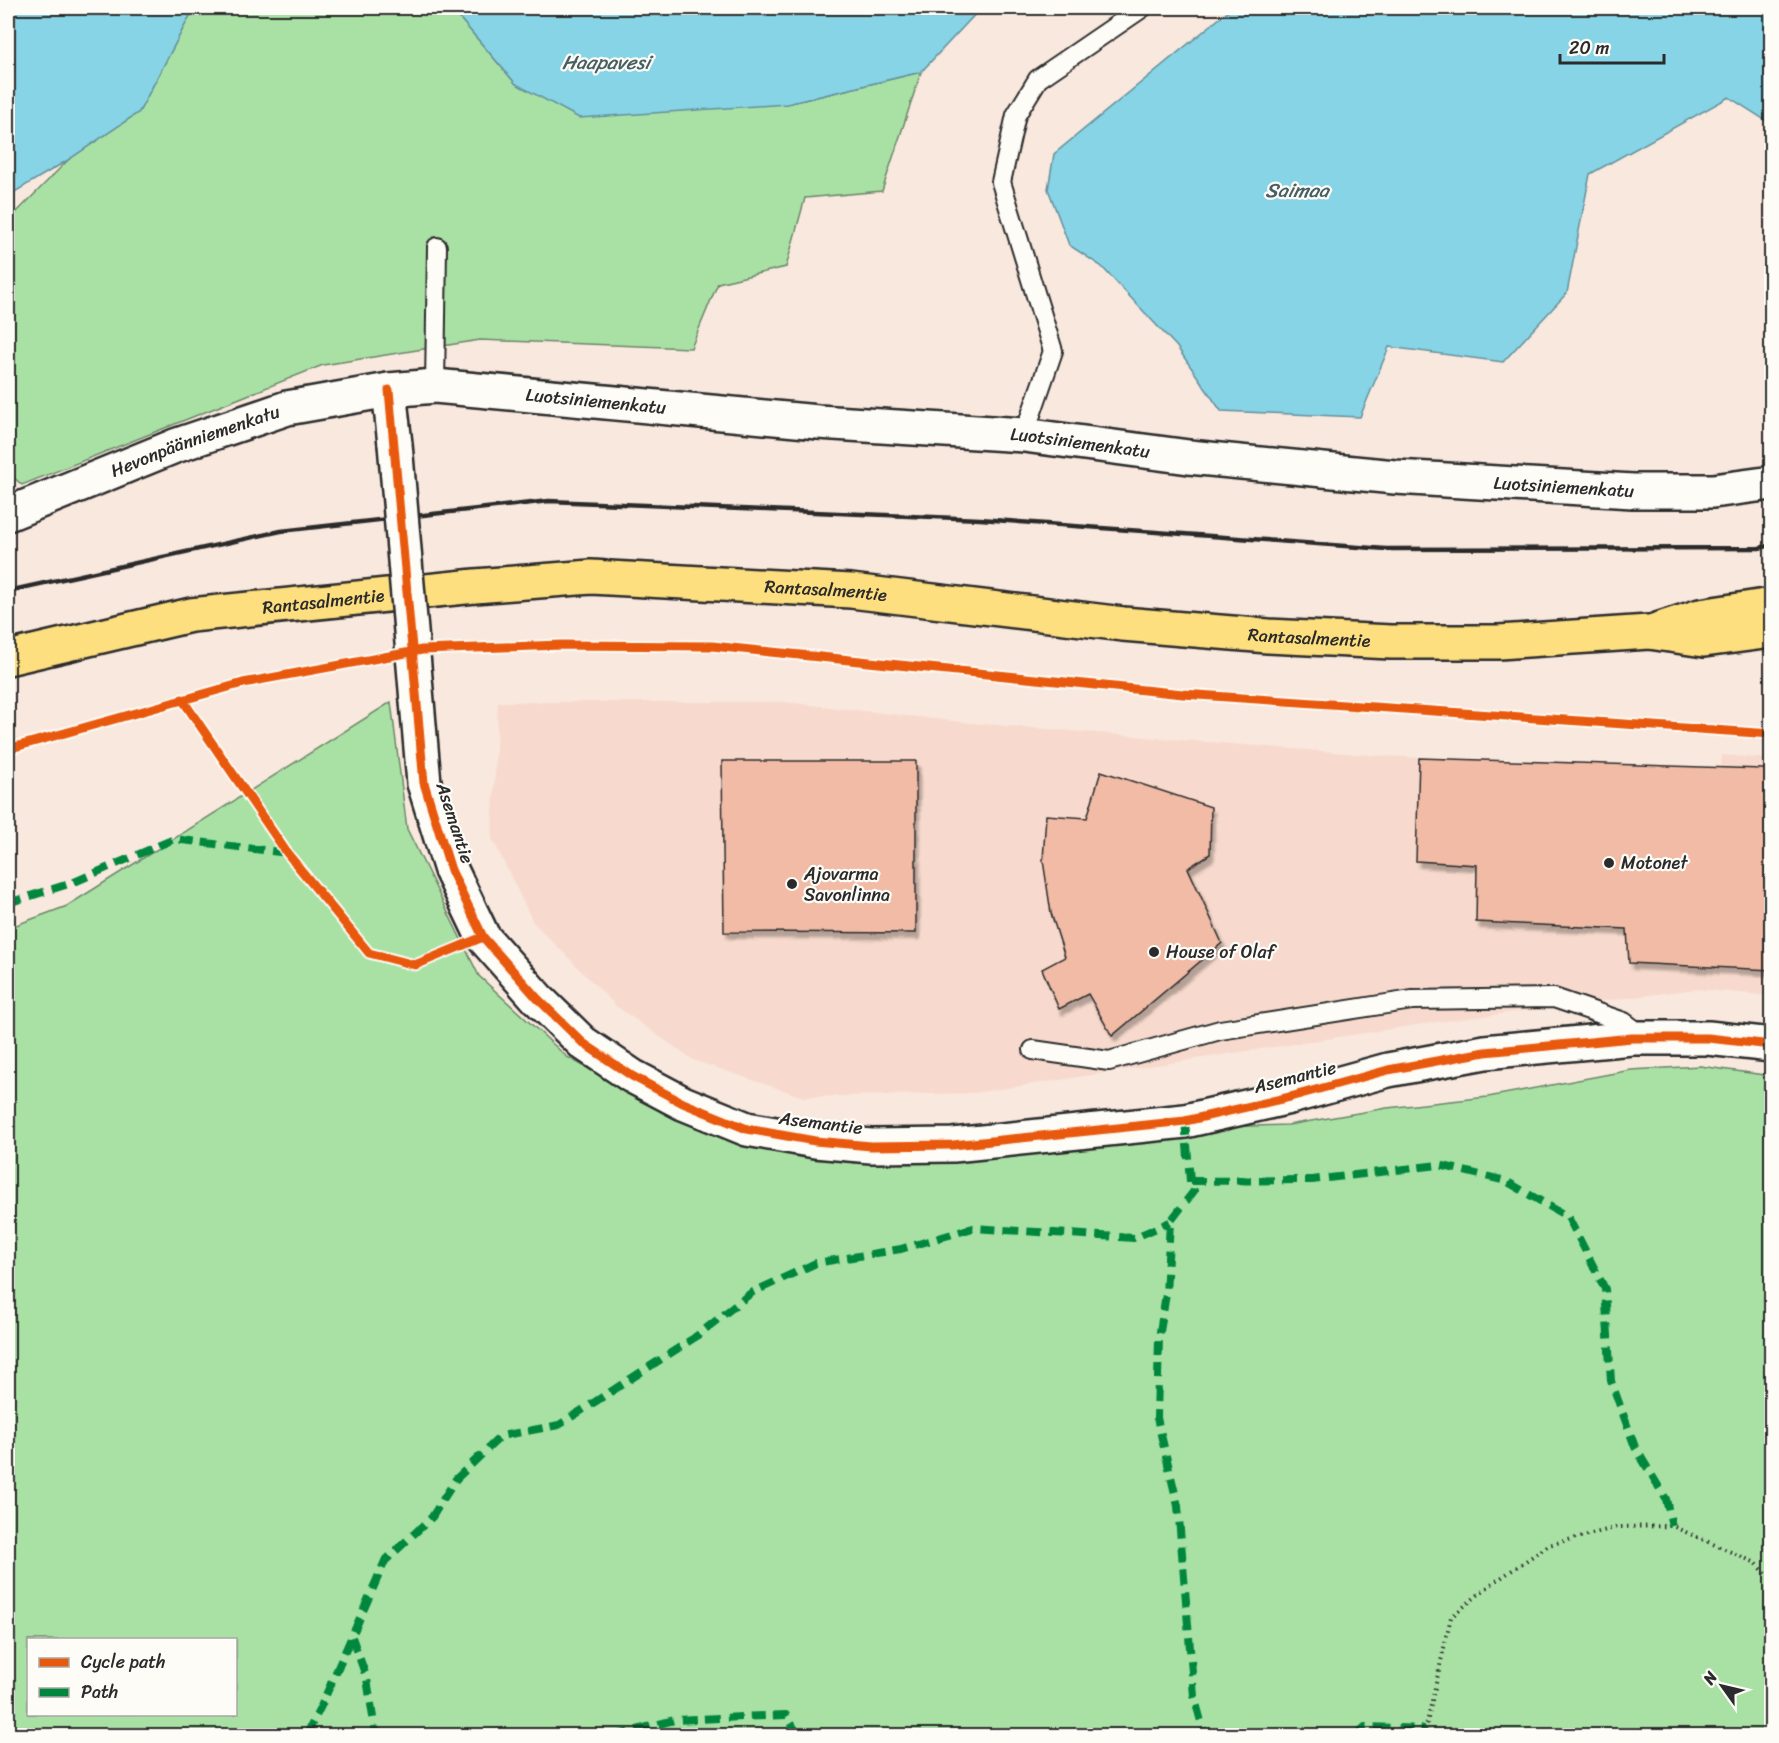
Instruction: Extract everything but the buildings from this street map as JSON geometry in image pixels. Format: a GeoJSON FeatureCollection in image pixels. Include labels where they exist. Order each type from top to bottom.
{"type":"FeatureCollection","features":[{"type":"Feature","properties":{"kind":"highway","name":"Rantasalmentie"},"geometry":{"type":"LineString","coordinates":[[8,658],[191,615],[475,586],[591,577],[851,591],[1123,624],[1279,637],[1390,642],[1499,642],[1649,632],[1704,640],[1772,631]]}},
{"type":"Feature","properties":{"kind":"highway","name":"Rantasalmentie"},"geometry":{"type":"LineString","coordinates":[[1649,632],[1700,616],[1772,606]]}},
{"type":"Feature","properties":{"kind":"street","name":"Luotsiniemenkatu"},"geometry":{"type":"LineString","coordinates":[[389,390],[435,386],[818,422],[1024,435],[1189,457],[1406,477],[1633,491],[1713,491],[1772,483]]}},
{"type":"Feature","properties":{"kind":"street","name":"Asemantie"},"geometry":{"type":"LineString","coordinates":[[389,390],[424,783],[451,870],[483,937],[537,998],[583,1043],[632,1076],[683,1103],[747,1130],[815,1141],[872,1146],[953,1145],[1185,1121],[1290,1097],[1388,1070],[1485,1052],[1632,1038],[1708,1038],[1772,1045]]}},
{"type":"Feature","properties":{"kind":"street","name":"Hevonpäänniemenkatu"},"geometry":{"type":"LineString","coordinates":[[8,514],[175,446],[287,408],[389,390]]}},
{"type":"Feature","properties":{"kind":"lane"},"geometry":{"type":"LineString","coordinates":[[1024,435],[1053,351],[1001,182],[1016,115],[1038,79],[1143,8]]}},
{"type":"Feature","properties":{"kind":"lane"},"geometry":{"type":"LineString","coordinates":[[435,386],[437,247]]}},
{"type":"Feature","properties":{"kind":"lane"},"geometry":{"type":"LineString","coordinates":[[1033,1050],[1109,1061],[1220,1030],[1412,1000],[1554,998],[1624,1022],[1632,1028],[1632,1038]]}},
{"type":"Feature","properties":{"kind":"path"},"geometry":{"type":"LineString","coordinates":[[1424,1736],[1451,1617],[1489,1586],[1549,1545],[1618,1527],[1672,1526],[1756,1563],[1772,1580]]}},
{"type":"Feature","properties":{"kind":"shaded area"},"geometry":{"type":"Polygon","coordinates":[[[498,702],[784,702],[971,723],[1383,756],[1721,772],[1722,755],[1771,759],[1771,996],[1696,989],[1430,1023],[974,1093],[803,1097],[693,1060],[616,1006],[533,922],[492,838],[498,702]]]}},
{"type":"Feature","properties":{"kind":"green space"},"geometry":{"type":"Polygon","coordinates":[[[194,8],[451,8],[516,84],[787,104],[921,72],[882,191],[805,198],[786,267],[718,283],[691,348],[480,340],[323,365],[22,485],[9,473],[8,467],[8,221],[68,160],[139,112],[194,8]]]}},
{"type":"Feature","properties":{"kind":"green space"},"geometry":{"type":"Polygon","coordinates":[[[391,702],[407,829],[479,976],[567,1057],[665,1111],[738,1141],[1288,1125],[1387,1108],[1488,1097],[1631,1070],[1700,1066],[1771,1076],[1771,1735],[8,1736],[8,928],[67,906],[391,702]]]}},
{"type":"Feature","properties":{"kind":"water"},"geometry":{"type":"Polygon","coordinates":[[[8,8],[194,8],[139,112],[68,160],[8,196],[8,8]]]}},
{"type":"Feature","properties":{"kind":"water","name":"Haapavesi"},"geometry":{"type":"Polygon","coordinates":[[[451,8],[981,8],[921,72],[787,104],[579,118],[516,84],[451,8]]]}},
{"type":"Feature","properties":{"kind":"water","name":"Saimaa"},"geometry":{"type":"Polygon","coordinates":[[[1232,8],[1771,8],[1771,124],[1729,97],[1590,174],[1567,293],[1503,362],[1389,347],[1360,417],[1221,411],[1177,347],[1101,266],[1069,245],[1048,189],[1054,154],[1232,8]]]}},
{"type":"Feature","properties":{"kind":"railway"},"geometry":{"type":"LineString","coordinates":[[8,591],[281,531],[549,501],[980,519],[1386,549],[1759,548],[1772,545]]}},
{"type":"Feature","properties":{"kind":"marked path"},"geometry":{"type":"LineString","coordinates":[[8,903],[72,883],[174,839],[287,853]]}},
{"type":"Feature","properties":{"kind":"marked path"},"geometry":{"type":"LineString","coordinates":[[1185,1121],[1190,1181],[1194,1191],[1170,1222],[1166,1294],[1159,1338],[1157,1418],[1178,1506],[1194,1696],[1205,1736]]}},
{"type":"Feature","properties":{"kind":"marked path"},"geometry":{"type":"LineString","coordinates":[[1190,1181],[1312,1180],[1439,1165],[1506,1181],[1568,1217],[1605,1289],[1611,1381],[1635,1447],[1666,1499],[1672,1526]]}},
{"type":"Feature","properties":{"kind":"marked path"},"geometry":{"type":"LineString","coordinates":[[306,1736],[385,1561],[432,1517],[456,1479],[501,1436],[559,1425],[694,1338],[751,1293],[816,1263],[901,1249],[973,1228],[1134,1238],[1170,1222]]}},
{"type":"Feature","properties":{"kind":"marked path"},"geometry":{"type":"LineString","coordinates":[[352,1637],[367,1679],[375,1730],[385,1736]]}},
{"type":"Feature","properties":{"kind":"marked path"},"geometry":{"type":"LineString","coordinates":[[614,1736],[674,1720],[786,1715],[799,1736]]}},
{"type":"Feature","properties":{"kind":"marked path"},"geometry":{"type":"LineString","coordinates":[[1355,1736],[1365,1727],[1425,1729]]}},
{"type":"Feature","properties":{"kind":"cycle path"},"geometry":{"type":"LineString","coordinates":[[389,390],[424,783],[451,870],[483,937],[537,998],[583,1043],[632,1076],[683,1103],[747,1129],[815,1141],[871,1146],[953,1145],[1185,1121],[1290,1097],[1388,1070],[1485,1052],[1632,1038],[1708,1038],[1772,1045]]}},
{"type":"Feature","properties":{"kind":"cycle path"},"geometry":{"type":"LineString","coordinates":[[8,752],[15,747],[243,683],[422,650],[561,645],[712,646],[1183,694],[1772,734]]}},
{"type":"Feature","properties":{"kind":"cycle path"},"geometry":{"type":"LineString","coordinates":[[182,699],[287,853],[369,953],[415,965],[483,937]]}},
{"type":"Feature","properties":{"kind":"place","name":"Motonet"},"geometry":{"type":"Point","coordinates":[1609,863]}},
{"type":"Feature","properties":{"kind":"place","name":"Ajovarma Savonlinna"},"geometry":{"type":"Point","coordinates":[792,884]}},
{"type":"Feature","properties":{"kind":"place","name":"House of Olaf"},"geometry":{"type":"Point","coordinates":[1154,952]}}]}
